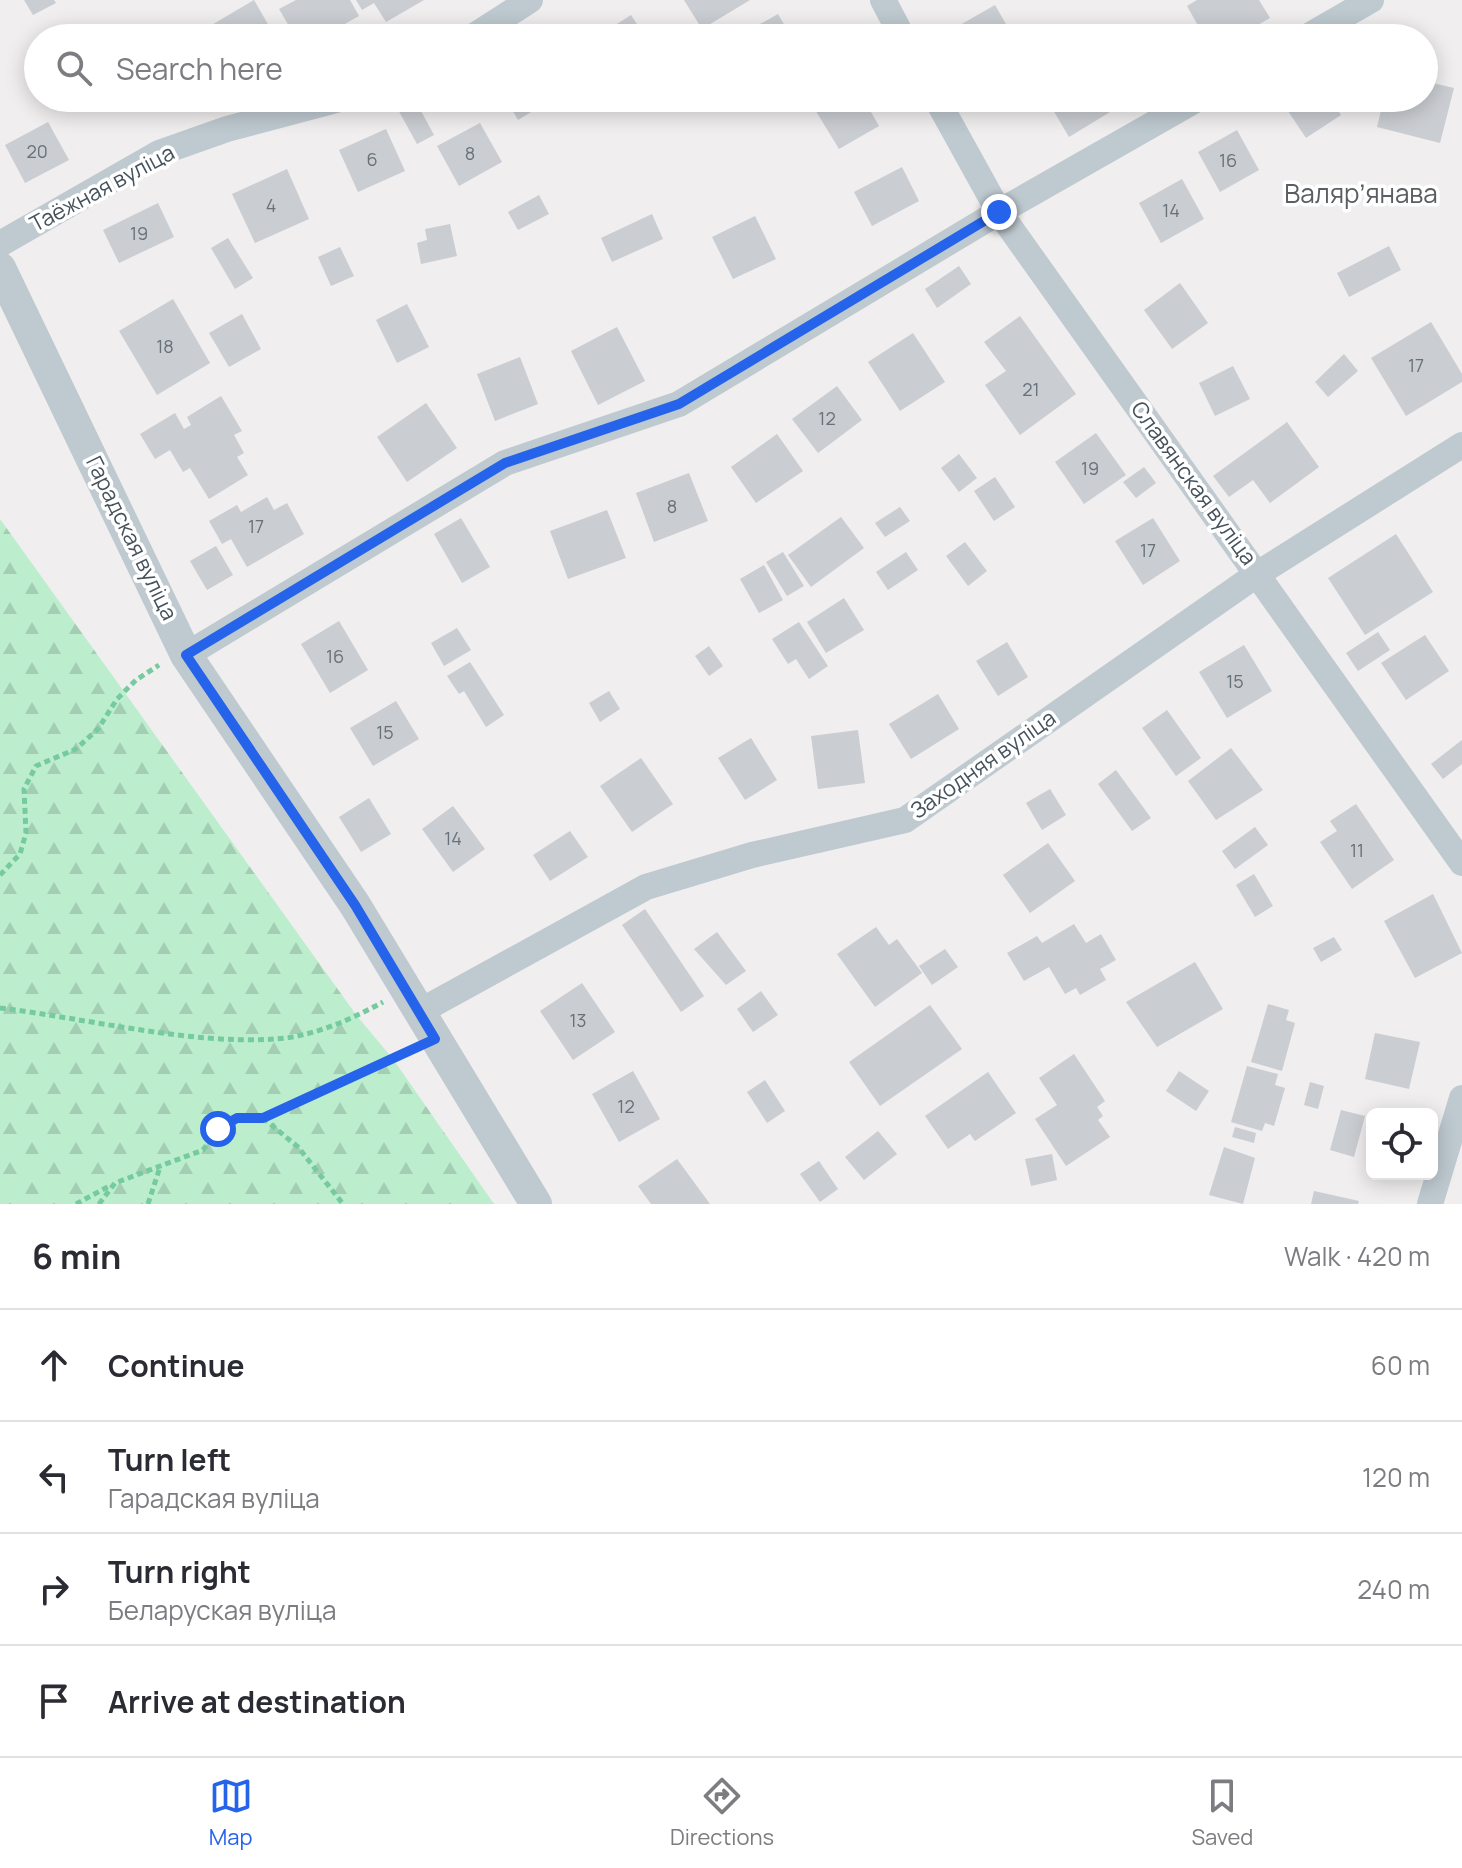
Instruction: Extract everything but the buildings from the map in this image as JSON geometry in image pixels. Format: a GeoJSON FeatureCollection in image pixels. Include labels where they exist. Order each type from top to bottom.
{"type":"FeatureCollection","features":[{"type":"Feature","properties":{"kind":"street"},"geometry":{"type":"LineString","coordinates":[[493,24],[530,0]]}},
{"type":"Feature","properties":{"kind":"street"},"geometry":{"type":"LineString","coordinates":[[883,0],[896,24]]}},
{"type":"Feature","properties":{"kind":"street"},"geometry":{"type":"LineString","coordinates":[[1329,24],[1371,0]]}},
{"type":"Feature","properties":{"kind":"street","name":"Таёжная вуліца"},"geometry":{"type":"LineString","coordinates":[[0,244],[159,153],[227,129],[291,112]]}},
{"type":"Feature","properties":{"kind":"street","name":"Славянская вуліца"},"geometry":{"type":"LineString","coordinates":[[944,112],[999,212],[1259,573],[1462,863]]}},
{"type":"Feature","properties":{"kind":"street"},"geometry":{"type":"LineString","coordinates":[[182,644],[505,463],[679,404],[999,212],[1174,112]]}},
{"type":"Feature","properties":{"kind":"street","name":"Гарадская вуліца"},"geometry":{"type":"LineString","coordinates":[[0,268],[182,644],[355,905],[536,1204]]}},
{"type":"Feature","properties":{"kind":"street","name":"Заходняя вуліца"},"geometry":{"type":"LineString","coordinates":[[420,1014],[646,887],[752,855],[905,820],[1259,573],[1462,445]]}},
{"type":"Feature","properties":{"kind":"street"},"geometry":{"type":"LineString","coordinates":[[1430,1204],[1462,1098]]}},
{"type":"Feature","properties":{"kind":"path"},"geometry":{"type":"LineString","coordinates":[[0,875],[20,854],[26,833],[24,789],[36,766],[76,749],[98,729],[117,699],[136,680],[159,666],[182,644]]}},
{"type":"Feature","properties":{"kind":"path"},"geometry":{"type":"LineString","coordinates":[[0,1008],[239,1040],[277,1039],[321,1029],[357,1016],[420,1014]]}},
{"type":"Feature","properties":{"kind":"path"},"geometry":{"type":"LineString","coordinates":[[76,1204],[115,1183],[203,1150],[218,1129],[237,1118],[263,1118],[420,1014]]}},
{"type":"Feature","properties":{"kind":"path"},"geometry":{"type":"LineString","coordinates":[[263,1118],[298,1147],[343,1204]]}},
{"type":"Feature","properties":{"kind":"path"},"geometry":{"type":"LineString","coordinates":[[148,1204],[160,1166]]}},
{"type":"Feature","properties":{"kind":"path"},"geometry":{"type":"LineString","coordinates":[[99,1204],[115,1183]]}},
{"type":"Feature","properties":{"kind":"green space"},"geometry":{"type":"Polygon","coordinates":[[[0,519],[357,1016],[393,1059],[494,1204],[0,1204],[0,519]]]}},
{"type":"Feature","properties":{"kind":"district","name":"Валярʼянава"},"geometry":{"type":"Point","coordinates":[1361,194]}},
{"type":"Feature","properties":{"kind":"route"},"geometry":{"type":"LineString","coordinates":[[218,1129],[237,1118],[263,1118],[329,1085],[435,1039],[355,905],[186,655],[505,463],[679,404],[999,212]]}}]}
